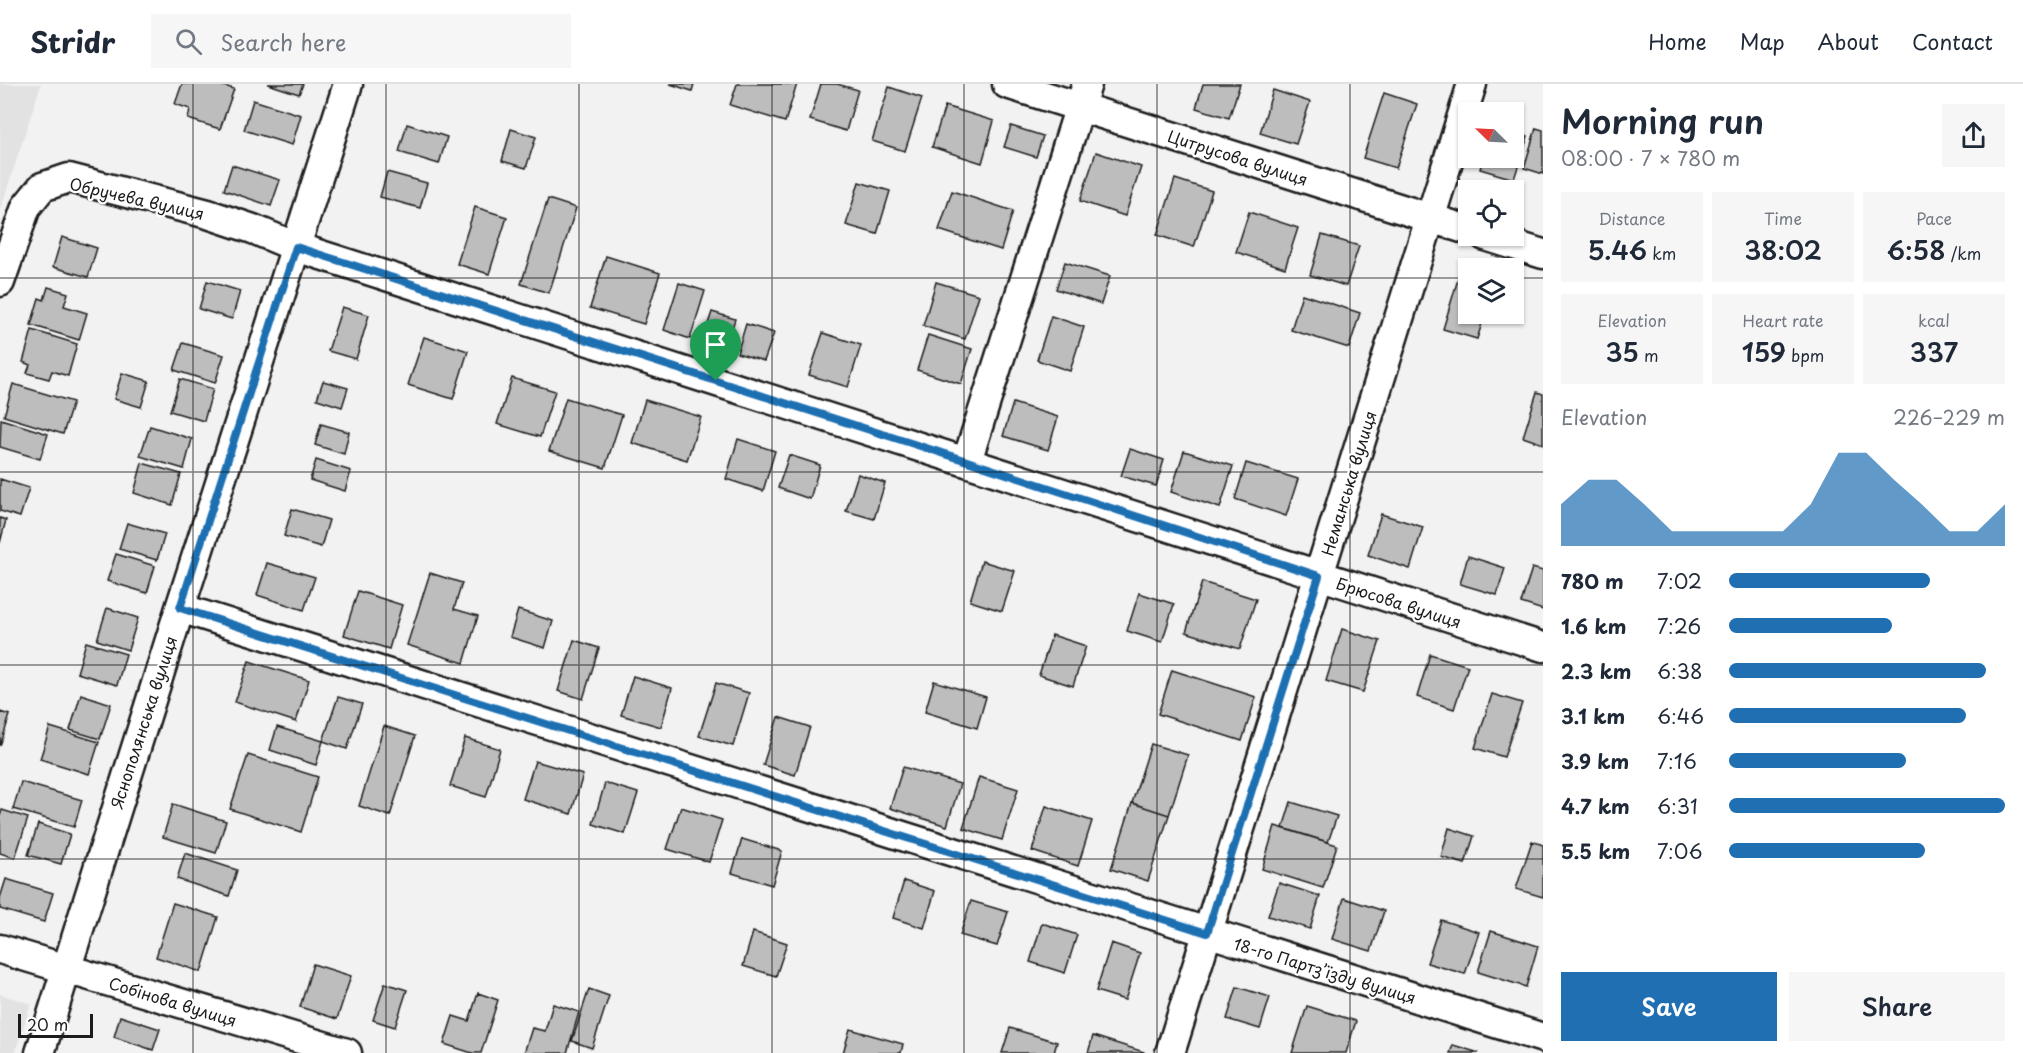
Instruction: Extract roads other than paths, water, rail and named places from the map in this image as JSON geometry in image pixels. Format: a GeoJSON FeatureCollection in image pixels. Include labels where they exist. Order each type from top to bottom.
{"type":"FeatureCollection","features":[{"type":"Feature","properties":{"kind":"street","name":"Яснополянська вулиця"},"geometry":{"type":"LineString","coordinates":[[40,1053],[348,84]]}},
{"type":"Feature","properties":{"kind":"street","name":"Цитрусова вулиця"},"geometry":{"type":"LineString","coordinates":[[1007,84],[1084,96],[1458,227]]}},
{"type":"Feature","properties":{"kind":"street","name":"Неманська вулиця"},"geometry":{"type":"LineString","coordinates":[[1170,1053],[1472,84]]}},
{"type":"Feature","properties":{"kind":"street"},"geometry":{"type":"LineString","coordinates":[[967,461],[1084,96]]}},
{"type":"Feature","properties":{"kind":"street","name":"Обручева вулиця"},"geometry":{"type":"LineString","coordinates":[[0,282],[26,207],[42,187],[69,178],[208,214],[296,247]]}},
{"type":"Feature","properties":{"kind":"street"},"geometry":{"type":"LineString","coordinates":[[1517,246],[1543,254]]}},
{"type":"Feature","properties":{"kind":"street","name":"Брюсова вулиця"},"geometry":{"type":"LineString","coordinates":[[296,247],[1543,647]]}},
{"type":"Feature","properties":{"kind":"street","name":"18-го Партз’їзду вулиця"},"geometry":{"type":"LineString","coordinates":[[180,608],[1543,1038]]}},
{"type":"Feature","properties":{"kind":"street","name":"Собінова вулиця"},"geometry":{"type":"LineString","coordinates":[[0,949],[346,1053]]}}]}
